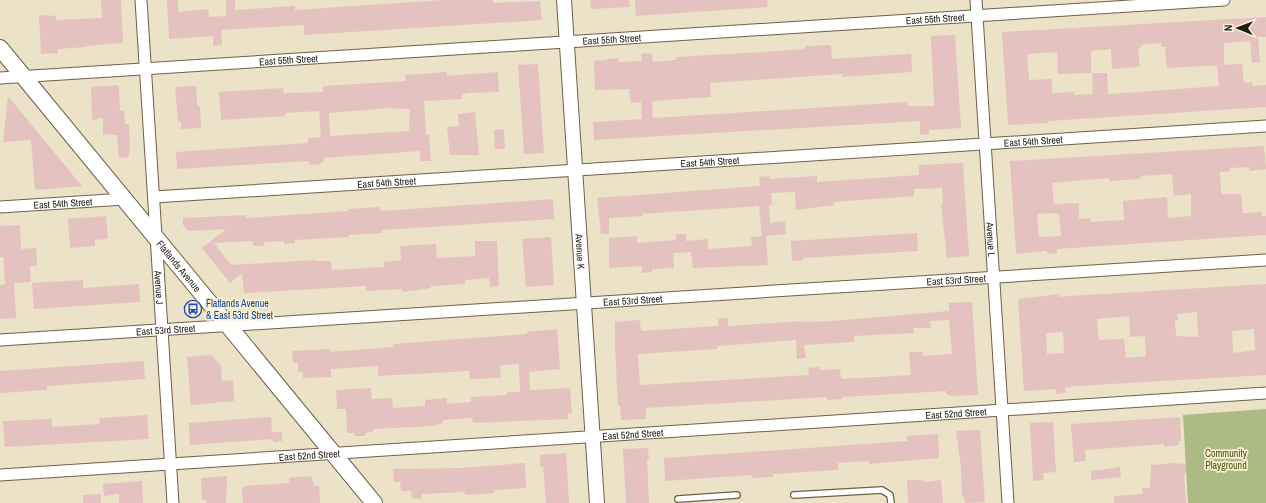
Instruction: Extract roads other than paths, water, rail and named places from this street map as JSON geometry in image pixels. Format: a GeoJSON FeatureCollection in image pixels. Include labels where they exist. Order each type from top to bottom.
{"type":"FeatureCollection","features":[{"type":"Feature","properties":{"kind":"main road","name":"Flatlands Avenue"},"geometry":{"type":"LineString","coordinates":[[0,48],[374,503]]}},
{"type":"Feature","properties":{"kind":"street","name":"Avenue J"},"geometry":{"type":"LineString","coordinates":[[141,0],[173,503]]}},
{"type":"Feature","properties":{"kind":"street","name":"Avenue K"},"geometry":{"type":"LineString","coordinates":[[564,0],[596,503]]}},
{"type":"Feature","properties":{"kind":"street","name":"Avenue L"},"geometry":{"type":"LineString","coordinates":[[976,0],[1008,503]]}},
{"type":"Feature","properties":{"kind":"street","name":"East 55th Street"},"geometry":{"type":"LineString","coordinates":[[0,78],[1224,0]]}},
{"type":"Feature","properties":{"kind":"street","name":"East 54th Street"},"geometry":{"type":"LineString","coordinates":[[154,197],[1266,126]]}},
{"type":"Feature","properties":{"kind":"street","name":"East 54th Street"},"geometry":{"type":"LineString","coordinates":[[0,207],[125,199]]}},
{"type":"Feature","properties":{"kind":"street","name":"East 53rd Street"},"geometry":{"type":"LineString","coordinates":[[0,340],[1266,260]]}},
{"type":"Feature","properties":{"kind":"street","name":"East 52nd Street"},"geometry":{"type":"LineString","coordinates":[[0,474],[1266,393]]}},
{"type":"Feature","properties":{"kind":"lane"},"geometry":{"type":"LineString","coordinates":[[794,495],[882,490],[890,495],[891,503]]}},
{"type":"Feature","properties":{"kind":"lane"},"geometry":{"type":"LineString","coordinates":[[678,499],[702,500],[737,495]]}},
{"type":"Feature","properties":{"kind":"place","name":"Flatlands Avenue & East 53rd Street"},"geometry":{"type":"Point","coordinates":[193,309]}},
{"type":"Feature","properties":{"kind":"park label","name":"Community Playground"},"geometry":{"type":"Point","coordinates":[1226,458]}}]}
